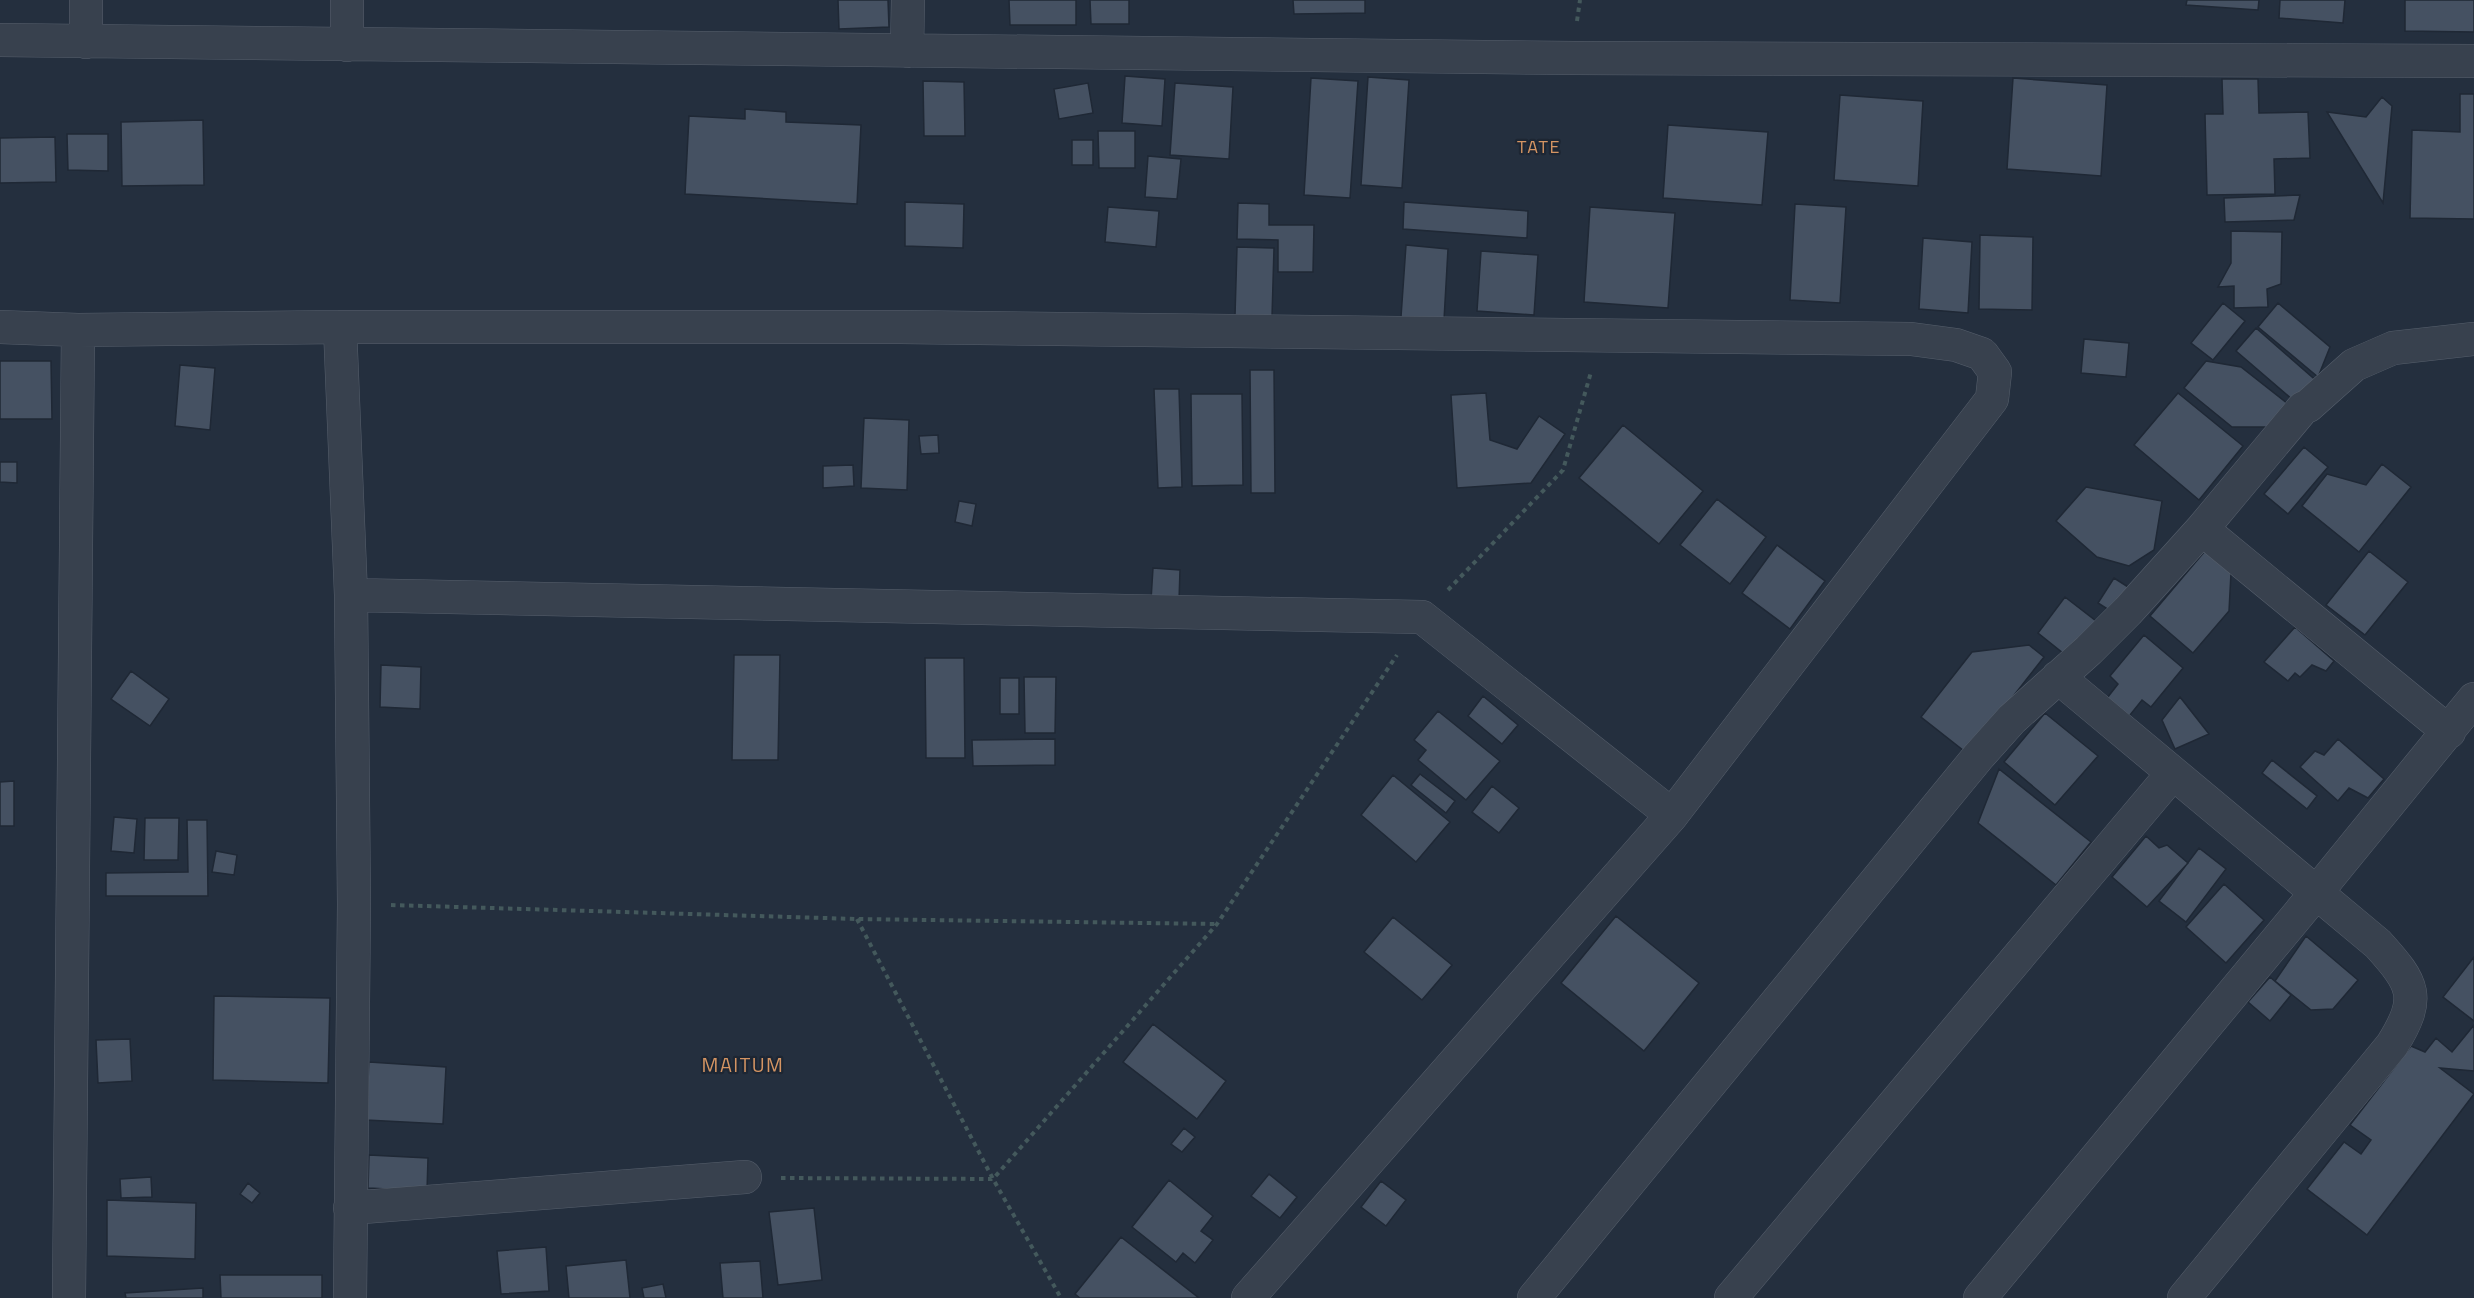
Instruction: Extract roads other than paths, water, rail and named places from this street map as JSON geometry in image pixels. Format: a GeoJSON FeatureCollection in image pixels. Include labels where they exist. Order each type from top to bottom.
{"type":"FeatureCollection","features":[{"type":"Feature","properties":{"kind":"street"},"geometry":{"type":"LineString","coordinates":[[86,0],[86,42]]}},
{"type":"Feature","properties":{"kind":"street"},"geometry":{"type":"LineString","coordinates":[[347,0],[347,45]]}},
{"type":"Feature","properties":{"kind":"street"},"geometry":{"type":"LineString","coordinates":[[907,51],[908,0]]}},
{"type":"Feature","properties":{"kind":"street"},"geometry":{"type":"LineString","coordinates":[[0,40],[1574,58],[2474,61]]}},
{"type":"Feature","properties":{"kind":"street"},"geometry":{"type":"LineString","coordinates":[[0,327],[78,330],[340,327],[900,327],[1602,334],[1911,339],[1956,345],[1982,354],[1995,372],[1992,399],[1672,815],[1248,1298]]}},
{"type":"Feature","properties":{"kind":"street"},"geometry":{"type":"LineString","coordinates":[[340,327],[351,595],[354,904],[350,1298]]}},
{"type":"Feature","properties":{"kind":"street"},"geometry":{"type":"LineString","coordinates":[[69,1298],[78,330]]}},
{"type":"Feature","properties":{"kind":"street"},"geometry":{"type":"LineString","coordinates":[[1534,1298],[1978,757],[2012,718],[2089,650],[2128,611],[2202,529],[2303,408],[2354,365],[2393,348],[2474,339]]}},
{"type":"Feature","properties":{"kind":"street"},"geometry":{"type":"LineString","coordinates":[[2202,529],[2449,732]]}},
{"type":"Feature","properties":{"kind":"street"},"geometry":{"type":"LineString","coordinates":[[351,595],[1422,617],[1672,815]]}},
{"type":"Feature","properties":{"kind":"street"},"geometry":{"type":"LineString","coordinates":[[2058,677],[2378,944],[2409,983],[2411,1003],[2406,1022],[2392,1045],[2184,1298]]}},
{"type":"Feature","properties":{"kind":"street"},"geometry":{"type":"LineString","coordinates":[[1980,1298],[2474,699]]}},
{"type":"Feature","properties":{"kind":"street"},"geometry":{"type":"LineString","coordinates":[[1731,1298],[2173,773]]}},
{"type":"Feature","properties":{"kind":"street"},"geometry":{"type":"LineString","coordinates":[[350,1208],[745,1177]]}},
{"type":"Feature","properties":{"kind":"district","name":"TATE"},"geometry":{"type":"Point","coordinates":[1539,146]}},
{"type":"Feature","properties":{"kind":"district","name":"MAITUM"},"geometry":{"type":"Point","coordinates":[743,1064]}}]}
